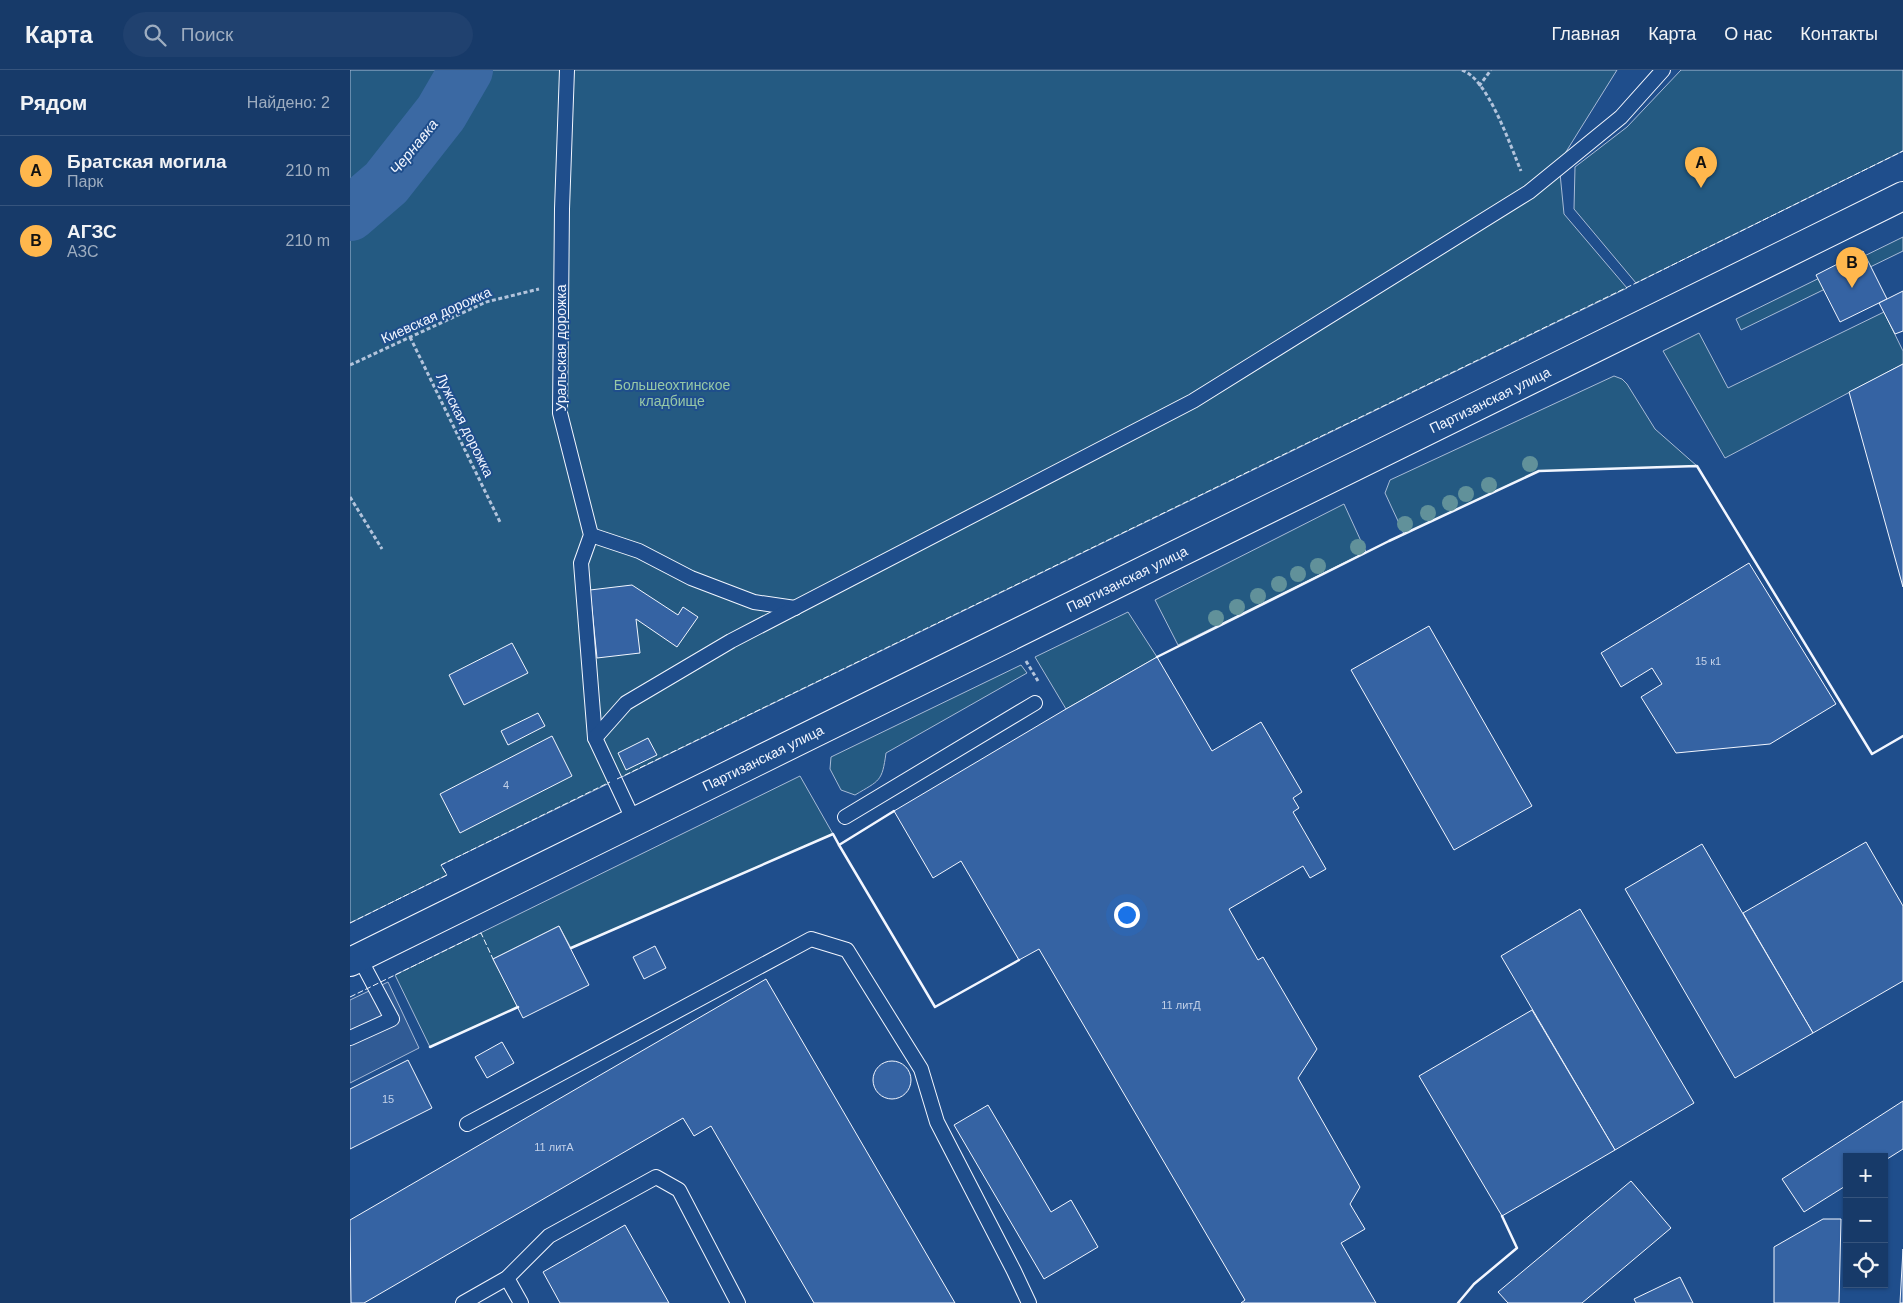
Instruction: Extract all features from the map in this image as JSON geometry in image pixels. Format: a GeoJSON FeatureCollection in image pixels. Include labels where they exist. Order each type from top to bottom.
{"type":"FeatureCollection","features":[{"type":"Feature","properties":{"kind":"street","name":"Партизанская улица"},"geometry":{"type":"LineString","coordinates":[[354,959],[1903,196]]}},
{"type":"Feature","properties":{"kind":"lane","name":"Уральская дорожка"},"geometry":{"type":"LineString","coordinates":[[567,70],[560,413],[591,535]]}},
{"type":"Feature","properties":{"kind":"lane"},"geometry":{"type":"LineString","coordinates":[[595,738],[626,703],[732,640],[1193,401],[1530,192],[1621,117],[1663,70]]}},
{"type":"Feature","properties":{"kind":"lane"},"geometry":{"type":"LineString","coordinates":[[634,821],[595,738],[581,562],[591,535],[639,551],[691,578],[754,602],[794,608]]}},
{"type":"Feature","properties":{"kind":"lane"},"geometry":{"type":"LineString","coordinates":[[845,817],[1035,703]]}},
{"type":"Feature","properties":{"kind":"lane"},"geometry":{"type":"LineString","coordinates":[[467,1124],[812,939],[847,950],[921,1069],[937,1122],[1029,1303]]}},
{"type":"Feature","properties":{"kind":"lane"},"geometry":{"type":"LineString","coordinates":[[350,1038],[392,1019],[354,959]]}},
{"type":"Feature","properties":{"kind":"lane"},"geometry":{"type":"LineString","coordinates":[[463,1303],[507,1278],[549,1236],[656,1177],[679,1190],[738,1303]]}},
{"type":"Feature","properties":{"kind":"lane"},"geometry":{"type":"LineString","coordinates":[[507,1278],[521,1303]]}},
{"type":"Feature","properties":{"kind":"path"},"geometry":{"type":"LineString","coordinates":[[1462,70],[1469,72],[1494,106],[1530,192]]}},
{"type":"Feature","properties":{"kind":"path"},"geometry":{"type":"LineString","coordinates":[[1479,86],[1491,70]]}},
{"type":"Feature","properties":{"kind":"path","name":"Киевская дорожка"},"geometry":{"type":"LineString","coordinates":[[350,365],[486,302],[562,283]]}},
{"type":"Feature","properties":{"kind":"path","name":"Лужская дорожка"},"geometry":{"type":"LineString","coordinates":[[410,337],[500,522]]}},
{"type":"Feature","properties":{"kind":"path"},"geometry":{"type":"LineString","coordinates":[[350,497],[382,549]]}},
{"type":"Feature","properties":{"kind":"green space","name":"Большеохтинское кладбище"},"geometry":{"type":"Polygon","coordinates":[[[350,70],[1617,70],[1559,163],[1564,214],[1627,288],[441,865],[447,875],[350,923],[350,70]]]}},
{"type":"Feature","properties":{"kind":"green space"},"geometry":{"type":"Polygon","coordinates":[[[1681,70],[1903,70],[1903,151],[1636,283],[1574,209],[1575,167],[1627,127],[1681,70]]]}},
{"type":"Feature","properties":{"kind":"green space"},"geometry":{"type":"Polygon","coordinates":[[[1903,237],[1903,251],[1741,330],[1736,319],[1903,237]]]}},
{"type":"Feature","properties":{"kind":"green space"},"geometry":{"type":"Polygon","coordinates":[[[1884,312],[1903,351],[1903,364],[1725,458],[1663,351],[1699,333],[1728,388],[1884,312]]]}},
{"type":"Feature","properties":{"kind":"green space"},"geometry":{"type":"Polygon","coordinates":[[[1614,376],[1622,379],[1627,384],[1655,429],[1697,466],[1539,471],[1404,534],[1385,493],[1390,480],[1614,376]]]}},
{"type":"Feature","properties":{"kind":"green space"},"geometry":{"type":"Polygon","coordinates":[[[1344,504],[1366,552],[1178,645],[1155,600],[1344,504]]]}},
{"type":"Feature","properties":{"kind":"green space"},"geometry":{"type":"Polygon","coordinates":[[[1128,612],[1157,657],[1066,709],[1035,657],[1128,612]]]}},
{"type":"Feature","properties":{"kind":"green space"},"geometry":{"type":"Polygon","coordinates":[[[1021,665],[1027,673],[886,753],[883,770],[875,783],[855,795],[841,790],[830,769],[831,757],[1021,665]]]}},
{"type":"Feature","properties":{"kind":"green space"},"geometry":{"type":"Polygon","coordinates":[[[800,776],[833,834],[571,948],[559,926],[493,959],[518,1007],[430,1047],[395,975],[800,776]]]}},
{"type":"Feature","properties":{"kind":"shaded area"},"geometry":{"type":"Polygon","coordinates":[[[388,982],[419,1048],[350,1083],[350,1000],[388,982]]]}},
{"type":"Feature","properties":{"kind":"building"},"geometry":{"type":"Polygon","coordinates":[[[1863,251],[1887,299],[1840,322],[1816,275],[1863,251]]]}},
{"type":"Feature","properties":{"kind":"building"},"geometry":{"type":"Polygon","coordinates":[[[1903,291],[1903,331],[1895,334],[1879,303],[1903,291]]]}},
{"type":"Feature","properties":{"kind":"building"},"geometry":{"type":"Polygon","coordinates":[[[1903,364],[1903,587],[1849,392],[1903,364]]]}},
{"type":"Feature","properties":{"kind":"building"},"geometry":{"type":"Polygon","coordinates":[[[1749,563],[1836,704],[1770,744],[1676,753],[1641,697],[1662,684],[1652,668],[1621,687],[1601,653],[1749,563]]]}},
{"type":"Feature","properties":{"kind":"building"},"geometry":{"type":"Polygon","coordinates":[[[632,585],[678,615],[683,607],[698,617],[677,647],[636,619],[640,653],[597,658],[590,590],[632,585]]]}},
{"type":"Feature","properties":{"kind":"building"},"geometry":{"type":"Polygon","coordinates":[[[1429,626],[1532,806],[1454,850],[1351,670],[1429,626]]]}},
{"type":"Feature","properties":{"kind":"building"},"geometry":{"type":"Polygon","coordinates":[[[512,643],[528,673],[464,705],[449,675],[512,643]]]}},
{"type":"Feature","properties":{"kind":"building"},"geometry":{"type":"Polygon","coordinates":[[[1157,657],[1212,751],[1261,722],[1302,792],[1293,798],[1299,808],[1293,812],[1326,869],[1310,878],[1303,866],[1229,909],[1258,960],[1263,957],[1317,1049],[1298,1078],[1360,1187],[1350,1204],[1365,1229],[1341,1243],[1376,1303],[1241,1303],[1245,1300],[1039,949],[1019,960],[961,861],[933,878],[894,811],[1157,657]]]}},
{"type":"Feature","properties":{"kind":"building"},"geometry":{"type":"Polygon","coordinates":[[[538,713],[545,726],[508,745],[501,731],[538,713]]]}},
{"type":"Feature","properties":{"kind":"building"},"geometry":{"type":"Polygon","coordinates":[[[552,736],[572,776],[460,833],[440,794],[552,736]]]}},
{"type":"Feature","properties":{"kind":"building"},"geometry":{"type":"Polygon","coordinates":[[[648,738],[657,755],[626,770],[618,753],[648,738]]]}},
{"type":"Feature","properties":{"kind":"building"},"geometry":{"type":"Polygon","coordinates":[[[1866,842],[1903,906],[1903,981],[1813,1033],[1743,913],[1866,842]]]}},
{"type":"Feature","properties":{"kind":"building"},"geometry":{"type":"Polygon","coordinates":[[[1702,844],[1813,1033],[1735,1078],[1625,889],[1702,844]]]}},
{"type":"Feature","properties":{"kind":"building"},"geometry":{"type":"Polygon","coordinates":[[[1580,909],[1694,1103],[1615,1150],[1501,956],[1580,909]]]}},
{"type":"Feature","properties":{"kind":"building"},"geometry":{"type":"Polygon","coordinates":[[[559,926],[589,985],[523,1018],[493,959],[559,926]]]}},
{"type":"Feature","properties":{"kind":"building"},"geometry":{"type":"Polygon","coordinates":[[[655,946],[666,968],[644,979],[633,957],[655,946]]]}},
{"type":"Feature","properties":{"kind":"building"},"geometry":{"type":"Polygon","coordinates":[[[766,979],[955,1303],[814,1303],[711,1126],[694,1136],[683,1118],[364,1303],[351,1303],[350,1220],[766,979]]]}},
{"type":"Feature","properties":{"kind":"building"},"geometry":{"type":"Polygon","coordinates":[[[1532,1010],[1615,1150],[1502,1216],[1419,1076],[1532,1010]]]}},
{"type":"Feature","properties":{"kind":"building"},"geometry":{"type":"Polygon","coordinates":[[[502,1042],[514,1063],[487,1078],[475,1057],[502,1042]]]}},
{"type":"Feature","properties":{"kind":"building"},"geometry":{"type":"Polygon","coordinates":[[[408,1060],[432,1108],[350,1149],[350,1089],[408,1060]]]}},
{"type":"Feature","properties":{"kind":"building"},"geometry":{"type":"Polygon","coordinates":[[[892,1061],[906,1066],[911,1080],[906,1094],[892,1099],[878,1094],[873,1080],[878,1066],[892,1061]]]}},
{"type":"Feature","properties":{"kind":"building"},"geometry":{"type":"Polygon","coordinates":[[[1903,1101],[1903,1149],[1888,1158],[1888,1153],[1843,1153],[1843,1188],[1804,1212],[1782,1179],[1903,1101]]]}},
{"type":"Feature","properties":{"kind":"building"},"geometry":{"type":"Polygon","coordinates":[[[988,1105],[1051,1212],[1071,1200],[1098,1247],[1044,1279],[954,1125],[988,1105]]]}},
{"type":"Feature","properties":{"kind":"building"},"geometry":{"type":"Polygon","coordinates":[[[1631,1181],[1671,1228],[1582,1303],[1508,1303],[1498,1292],[1631,1181]]]}},
{"type":"Feature","properties":{"kind":"building"},"geometry":{"type":"Polygon","coordinates":[[[1823,1219],[1841,1219],[1839,1303],[1774,1303],[1774,1247],[1823,1219]]]}},
{"type":"Feature","properties":{"kind":"building"},"geometry":{"type":"Polygon","coordinates":[[[625,1225],[669,1303],[560,1303],[543,1272],[625,1225]]]}},
{"type":"Feature","properties":{"kind":"building"},"geometry":{"type":"Polygon","coordinates":[[[1903,1249],[1903,1303],[1900,1303],[1903,1249]]]}},
{"type":"Feature","properties":{"kind":"building"},"geometry":{"type":"Polygon","coordinates":[[[1680,1277],[1693,1303],[1636,1303],[1634,1299],[1680,1277]]]}},
{"type":"Feature","properties":{"kind":"waterway","name":"Чернавка"},"geometry":{"type":"LineString","coordinates":[[350,214],[386,183],[441,113],[466,70]]}},
{"type":"Feature","properties":{"kind":"fence"},"geometry":{"type":"LineString","coordinates":[[617,779],[1903,151]]}},
{"type":"Feature","properties":{"kind":"fence"},"geometry":{"type":"LineString","coordinates":[[350,923],[447,875],[441,865],[610,782]]}},
{"type":"Feature","properties":{"kind":"fence"},"geometry":{"type":"LineString","coordinates":[[350,997],[481,933],[493,959]]}},
{"type":"Feature","properties":{"kind":"wall"},"geometry":{"type":"LineString","coordinates":[[1157,657],[1389,541],[1539,471],[1697,466],[1872,754],[1903,736]]}},
{"type":"Feature","properties":{"kind":"wall"},"geometry":{"type":"LineString","coordinates":[[571,948],[833,834],[839,845],[894,811]]}},
{"type":"Feature","properties":{"kind":"wall"},"geometry":{"type":"LineString","coordinates":[[839,845],[935,1007],[1019,960]]}},
{"type":"Feature","properties":{"kind":"wall"},"geometry":{"type":"LineString","coordinates":[[430,1047],[518,1007]]}},
{"type":"Feature","properties":{"kind":"wall"},"geometry":{"type":"LineString","coordinates":[[1458,1303],[1474,1284],[1517,1248],[1502,1216]]}},
{"type":"Feature","properties":{"kind":"place","name":"Братская могила"},"geometry":{"type":"Point","coordinates":[1701,188]}},
{"type":"Feature","properties":{"kind":"place","name":"АГЗС"},"geometry":{"type":"Point","coordinates":[1852,288]}}]}
